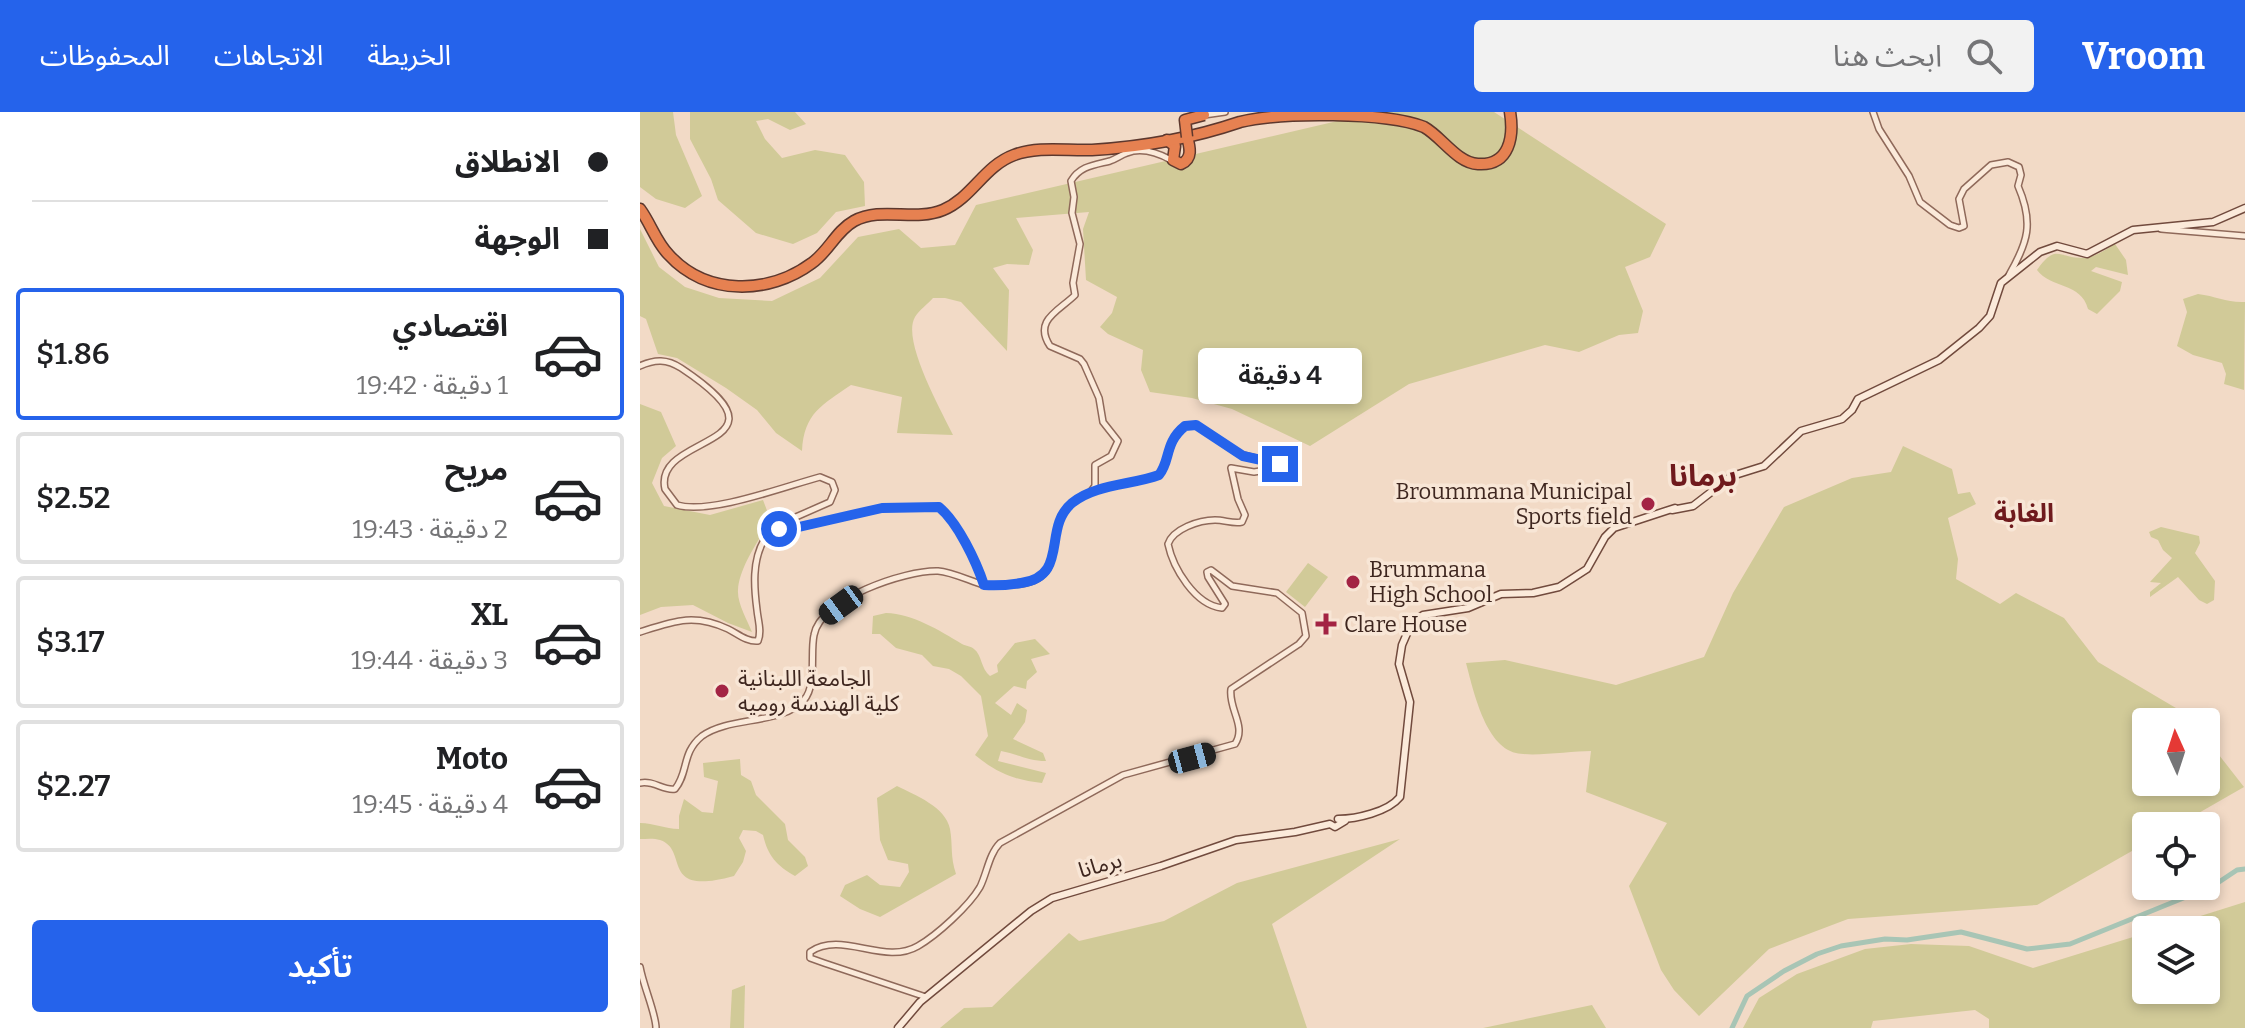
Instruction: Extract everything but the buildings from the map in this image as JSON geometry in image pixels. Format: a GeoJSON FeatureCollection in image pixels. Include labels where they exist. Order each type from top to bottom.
{"type":"FeatureCollection","features":[{"type":"Feature","properties":{"kind":"highway"},"geometry":{"type":"LineString","coordinates":[[640,201],[667,245],[690,267],[721,281],[752,282],[790,271],[807,262],[822,250],[842,224],[859,214],[882,210],[918,211],[940,206],[963,191],[989,163],[1013,150],[1029,146],[1120,143],[1205,122],[1263,112]]}},
{"type":"Feature","properties":{"kind":"highway"},"geometry":{"type":"LineString","coordinates":[[1187,138],[1213,135],[1244,121],[1294,112],[1385,114],[1424,127],[1470,162],[1486,164],[1497,160],[1508,148],[1513,133],[1507,112]]}},
{"type":"Feature","properties":{"kind":"highway"},"geometry":{"type":"LineString","coordinates":[[1401,112],[1435,128],[1468,157],[1478,160],[1495,155],[1506,142],[1507,112]]}},
{"type":"Feature","properties":{"kind":"highway"},"geometry":{"type":"LineString","coordinates":[[1167,140],[1175,146],[1173,160],[1181,164],[1188,160],[1185,120],[1205,122]]}},
{"type":"Feature","properties":{"kind":"highway"},"geometry":{"type":"LineString","coordinates":[[640,209],[667,253],[693,275],[726,286],[753,286],[782,278],[810,265],[825,252],[844,227],[861,218],[881,214],[922,215],[958,202],[995,165],[1014,155],[1132,146],[1226,128]]}},
{"type":"Feature","properties":{"kind":"main road"},"geometry":{"type":"LineString","coordinates":[[2009,275],[2050,247],[2087,254],[2127,232],[2213,222],[2245,208]]}},
{"type":"Feature","properties":{"kind":"main road","name":"برمانا"},"geometry":{"type":"LineString","coordinates":[[898,1028],[926,997],[1031,911],[1060,894],[1161,866],[1236,840],[1312,829],[1382,809],[1397,801],[1400,797],[1410,702],[1399,664],[1402,645],[1412,622],[1423,615],[1468,608],[1501,594],[1533,593],[1559,587],[1587,569],[1605,537],[1614,528],[1672,510],[1682,510],[1728,478],[1760,469],[1773,461],[1802,430],[1838,422],[1852,410],[1858,399],[1936,362],[1987,320],[2000,286],[2009,275]]}},
{"type":"Feature","properties":{"kind":"street"},"geometry":{"type":"LineString","coordinates":[[1205,122],[1225,112]]}},
{"type":"Feature","properties":{"kind":"street"},"geometry":{"type":"LineString","coordinates":[[1873,112],[1919,200],[1925,208],[1950,225],[1964,226],[1961,193],[1988,166],[2003,162],[2019,167],[2021,175],[2018,186],[2025,202],[2027,240],[2009,275]]}},
{"type":"Feature","properties":{"kind":"street"},"geometry":{"type":"LineString","coordinates":[[640,783],[655,783],[668,790],[675,789],[691,747],[707,733],[726,725],[773,715],[800,704],[809,690],[816,627],[824,617],[865,588],[911,574],[938,571],[984,585],[1000,586],[1033,582],[1045,574],[1051,564],[1060,519],[1072,503],[1095,486],[1095,465],[1111,456],[1118,441],[1103,422],[1099,398],[1084,364],[1080,359],[1050,346],[1044,331],[1049,316],[1075,295],[1073,283],[1080,244],[1073,216],[1071,181],[1073,176],[1089,165],[1131,152],[1154,152],[1173,160]]}},
{"type":"Feature","properties":{"kind":"street"},"geometry":{"type":"LineString","coordinates":[[2161,229],[2245,236]]}},
{"type":"Feature","properties":{"kind":"street"},"geometry":{"type":"LineString","coordinates":[[640,366],[659,360],[675,364],[719,396],[727,409],[728,421],[722,433],[668,466],[663,483],[672,501],[680,506],[697,507],[823,477],[832,482],[835,490],[830,502],[783,525],[773,538]]}},
{"type":"Feature","properties":{"kind":"street"},"geometry":{"type":"LineString","coordinates":[[926,997],[810,958],[810,952],[830,944],[898,952],[919,945],[972,898],[982,884],[994,849],[1000,843],[1123,775],[1232,747],[1238,741],[1240,730],[1230,701],[1231,689],[1306,636],[1302,613],[1273,591],[1232,586],[1211,570],[1207,572],[1208,577],[1225,604],[1222,608],[1214,607],[1183,578],[1168,544],[1174,535],[1198,523],[1215,520],[1240,523],[1245,515],[1231,468],[1270,471],[1279,468],[1281,465],[1277,462],[1239,454],[1211,434],[1191,425],[1177,433],[1166,452],[1164,467],[1159,475],[1088,493]]}},
{"type":"Feature","properties":{"kind":"street"},"geometry":{"type":"LineString","coordinates":[[640,632],[697,618],[758,641],[761,631],[755,588],[762,543],[790,529],[882,508],[939,507],[971,555],[984,585]]}},
{"type":"Feature","properties":{"kind":"street"},"geometry":{"type":"LineString","coordinates":[[783,525],[790,529]]}},
{"type":"Feature","properties":{"kind":"street"},"geometry":{"type":"LineString","coordinates":[[640,967],[656,1028]]}},
{"type":"Feature","properties":{"kind":"shaded area"},"geometry":{"type":"Polygon","coordinates":[[[640,112],[673,112],[676,135],[702,196],[685,208],[656,199],[640,187],[640,112]]]}},
{"type":"Feature","properties":{"kind":"shaded area"},"geometry":{"type":"Polygon","coordinates":[[[690,112],[795,112],[806,124],[790,130],[768,119],[756,121],[765,139],[782,158],[815,150],[845,155],[864,182],[865,206],[836,212],[817,233],[793,244],[756,233],[718,200],[690,139],[690,112]]]}},
{"type":"Feature","properties":{"kind":"shaded area"},"geometry":{"type":"Polygon","coordinates":[[[1376,112],[1494,112],[1666,224],[1650,257],[1625,267],[1643,311],[1638,333],[1619,335],[1579,352],[1545,345],[1409,384],[1310,446],[1232,409],[1192,398],[1150,392],[1141,370],[1143,350],[1100,327],[1112,313],[1117,297],[1086,280],[1083,229],[1089,212],[1016,218],[1033,250],[1029,265],[1007,264],[993,268],[1009,290],[1007,351],[961,302],[933,298],[915,317],[913,342],[918,358],[953,435],[897,433],[902,397],[851,385],[816,411],[806,427],[802,451],[776,433],[757,410],[726,388],[677,358],[658,354],[646,319],[640,316],[640,229],[659,267],[685,287],[719,298],[772,301],[820,278],[858,237],[899,229],[921,248],[955,245],[976,205],[1376,112]]]}},
{"type":"Feature","properties":{"kind":"shaded area"},"geometry":{"type":"Polygon","coordinates":[[[2115,244],[2126,260],[2128,275],[2096,267],[2091,271],[2122,282],[2120,291],[2097,314],[2088,309],[2079,294],[2037,270],[2053,254],[2083,258],[2115,244]]]}},
{"type":"Feature","properties":{"kind":"shaded area"},"geometry":{"type":"Polygon","coordinates":[[[2198,294],[2245,302],[2244,390],[2224,384],[2226,374],[2222,363],[2193,355],[2177,346],[2187,312],[2183,299],[2198,294]]]}},
{"type":"Feature","properties":{"kind":"shaded area"},"geometry":{"type":"Polygon","coordinates":[[[640,404],[661,412],[676,446],[662,458],[652,483],[664,506],[710,515],[763,500],[771,521],[746,563],[738,590],[752,632],[693,605],[661,607],[640,615],[640,404]]]}},
{"type":"Feature","properties":{"kind":"shaded area"},"geometry":{"type":"Polygon","coordinates":[[[1903,446],[1952,469],[1958,494],[1970,492],[1976,504],[1948,518],[1958,559],[1956,579],[2000,604],[2016,593],[2064,618],[2098,662],[2176,708],[2132,708],[2132,796],[2220,796],[2220,756],[2244,787],[2200,812],[2132,812],[2132,851],[2037,905],[1848,919],[1769,949],[1699,1016],[1674,990],[1661,970],[1629,886],[1667,823],[1586,792],[1591,751],[1532,754],[1516,753],[1505,748],[1496,740],[1482,715],[1466,663],[1505,660],[1616,685],[1704,657],[1733,593],[1784,507],[1852,478],[1891,472],[1903,446]]]}},
{"type":"Feature","properties":{"kind":"shaded area"},"geometry":{"type":"Polygon","coordinates":[[[2161,527],[2199,536],[2200,543],[2195,553],[2215,581],[2214,600],[2207,604],[2199,600],[2178,577],[2150,597],[2150,592],[2161,583],[2150,582],[2172,558],[2149,532],[2161,527]]]}},
{"type":"Feature","properties":{"kind":"shaded area"},"geometry":{"type":"Polygon","coordinates":[[[1308,563],[1328,577],[1305,607],[1286,592],[1308,563]]]}},
{"type":"Feature","properties":{"kind":"shaded area"},"geometry":{"type":"Polygon","coordinates":[[[886,613],[916,620],[973,648],[990,676],[998,672],[997,665],[1015,643],[1035,639],[1050,654],[1031,659],[1037,672],[1027,681],[1026,689],[1014,686],[995,703],[1011,715],[1017,703],[1027,710],[1025,722],[1013,739],[1043,753],[1046,761],[1001,751],[998,761],[1046,773],[1042,783],[1006,775],[975,755],[988,736],[981,696],[949,669],[933,666],[922,655],[896,648],[880,634],[872,634],[873,616],[886,613]]]}},
{"type":"Feature","properties":{"kind":"shaded area"},"geometry":{"type":"Polygon","coordinates":[[[740,759],[741,775],[751,781],[756,795],[785,824],[788,840],[805,857],[808,866],[795,876],[774,859],[763,835],[743,830],[739,838],[746,851],[734,876],[695,881],[680,870],[669,845],[658,839],[640,839],[640,823],[679,829],[684,799],[702,812],[713,813],[718,781],[704,777],[703,763],[740,759]]]}},
{"type":"Feature","properties":{"kind":"shaded area"},"geometry":{"type":"Polygon","coordinates":[[[897,786],[943,814],[950,829],[956,874],[880,917],[840,896],[845,885],[867,875],[880,885],[900,887],[909,872],[908,864],[888,860],[880,840],[877,798],[897,786]]]}},
{"type":"Feature","properties":{"kind":"shaded area"},"geometry":{"type":"Polygon","coordinates":[[[1400,839],[1272,924],[1307,1028],[940,1028],[964,1008],[992,1007],[1069,933],[1079,941],[1164,921],[1237,883],[1400,839]]]}},
{"type":"Feature","properties":{"kind":"shaded area"},"geometry":{"type":"Polygon","coordinates":[[[2245,902],[2245,1028],[1989,1028],[1989,1019],[1975,1010],[1873,1021],[1871,1028],[1743,1028],[1759,998],[1797,974],[1865,949],[1911,944],[1969,946],[2033,968],[2132,937],[2132,1004],[2220,1004],[2220,916],[2200,916],[2245,902]]]}},
{"type":"Feature","properties":{"kind":"shaded area"},"geometry":{"type":"Polygon","coordinates":[[[745,985],[744,1028],[730,1028],[732,990],[745,985]]]}},
{"type":"Feature","properties":{"kind":"shaded area"},"geometry":{"type":"Polygon","coordinates":[[[1592,1005],[1606,1028],[1483,1028],[1592,1005]]]}},
{"type":"Feature","properties":{"kind":"waterway"},"geometry":{"type":"LineString","coordinates":[[1732,1028],[1747,996],[1784,971],[1841,946],[1961,932],[2027,949],[2070,944],[2213,886],[2237,870],[2245,869]]}},
{"type":"Feature","properties":{"kind":"place","name":"Broummana Municipal Sports field"},"geometry":{"type":"Point","coordinates":[1648,504]}},
{"type":"Feature","properties":{"kind":"place","name":"Brummana High School"},"geometry":{"type":"Point","coordinates":[1353,582]}},
{"type":"Feature","properties":{"kind":"place","name":"Clare House"},"geometry":{"type":"Point","coordinates":[1326,624]}},
{"type":"Feature","properties":{"kind":"place","name":"الجامعة اللبنانية كلية الهندسة روميه"},"geometry":{"type":"Point","coordinates":[722,691]}},
{"type":"Feature","properties":{"kind":"district","name":"برمانا"},"geometry":{"type":"Point","coordinates":[1703,476]}},
{"type":"Feature","properties":{"kind":"district","name":"الغابة"},"geometry":{"type":"Point","coordinates":[2024,513]}},
{"type":"Feature","properties":{"kind":"route"},"geometry":{"type":"LineString","coordinates":[[779,529],[783,525],[790,529],[882,508],[939,507],[971,555],[984,585],[1010,585],[1033,582],[1045,574],[1051,564],[1058,525],[1067,507],[1088,493],[1159,475],[1164,467],[1166,452],[1185,426],[1196,425],[1243,456],[1280,464]]}}]}
